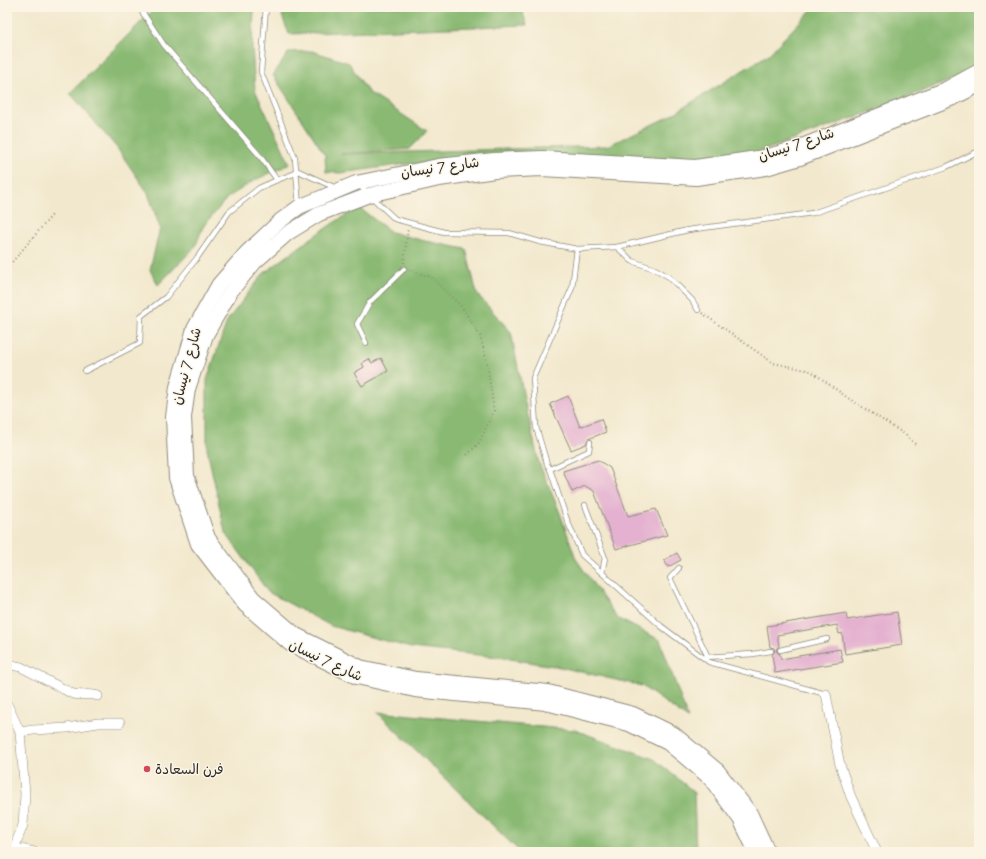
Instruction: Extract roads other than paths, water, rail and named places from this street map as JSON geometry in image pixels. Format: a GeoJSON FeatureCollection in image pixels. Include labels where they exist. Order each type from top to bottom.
{"type":"FeatureCollection","features":[{"type":"Feature","properties":{"kind":"main road","name":"شارع 7 نيسان"},"geometry":{"type":"LineString","coordinates":[[756,852],[740,819],[710,778],[668,744],[629,724],[546,703],[415,690],[357,677],[290,644],[245,605],[198,544],[176,478],[173,417],[177,387],[194,330],[219,284],[228,273],[247,252],[280,221],[299,207],[356,183],[438,166],[494,160],[542,158],[695,167],[764,157],[796,148],[948,88],[979,71]]}},
{"type":"Feature","properties":{"kind":"main road","name":"شارع 7 نيسان"},"geometry":{"type":"LineString","coordinates":[[768,852],[750,813],[718,771],[674,734],[633,714],[548,692],[416,679],[360,667],[296,635],[253,598],[208,538],[187,476],[184,417],[188,389],[206,335],[230,291],[255,262],[288,232],[319,214],[369,195],[439,179],[495,171],[542,169],[696,178],[766,168],[815,152],[953,98],[979,85]]}},
{"type":"Feature","properties":{"kind":"street"},"geometry":{"type":"LineString","coordinates":[[7,664],[21,667],[73,694],[80,696],[91,694],[98,696]]}},
{"type":"Feature","properties":{"kind":"street"},"geometry":{"type":"LineString","coordinates":[[826,694],[840,765],[851,797],[877,852]]}},
{"type":"Feature","properties":{"kind":"street"},"geometry":{"type":"LineString","coordinates":[[7,704],[20,732],[25,794],[23,825],[11,847],[34,852]]}},
{"type":"Feature","properties":{"kind":"street"},"geometry":{"type":"LineString","coordinates":[[20,732],[67,728],[98,722],[120,723]]}},
{"type":"Feature","properties":{"kind":"lane"},"geometry":{"type":"LineString","coordinates":[[138,7],[164,45],[260,156],[277,180]]}},
{"type":"Feature","properties":{"kind":"lane"},"geometry":{"type":"LineString","coordinates":[[266,7],[261,72],[295,158],[299,207]]}},
{"type":"Feature","properties":{"kind":"lane"},"geometry":{"type":"LineString","coordinates":[[356,183],[395,219],[444,232],[509,233],[540,242],[577,249],[617,247],[688,230],[813,213],[946,167],[979,151]]}},
{"type":"Feature","properties":{"kind":"lane"},"geometry":{"type":"LineString","coordinates":[[85,371],[140,343],[141,316],[166,297],[197,258],[229,212],[259,188],[296,172],[340,190]]}},
{"type":"Feature","properties":{"kind":"lane"},"geometry":{"type":"LineString","coordinates":[[617,247],[632,261],[655,269],[669,277],[692,300],[698,310]]}},
{"type":"Feature","properties":{"kind":"lane"},"geometry":{"type":"LineString","coordinates":[[577,249],[572,288],[533,378],[536,427],[547,464],[567,520],[582,555],[661,626],[709,662],[826,694]]}},
{"type":"Feature","properties":{"kind":"lane"},"geometry":{"type":"LineString","coordinates":[[366,343],[357,324],[370,302],[404,269]]}},
{"type":"Feature","properties":{"kind":"lane"},"geometry":{"type":"LineString","coordinates":[[550,469],[589,451],[590,442]]}},
{"type":"Feature","properties":{"kind":"lane"},"geometry":{"type":"LineString","coordinates":[[585,505],[605,558],[602,573]]}},
{"type":"Feature","properties":{"kind":"lane"},"geometry":{"type":"LineString","coordinates":[[679,568],[670,578],[708,657]]}},
{"type":"Feature","properties":{"kind":"lane"},"geometry":{"type":"LineString","coordinates":[[780,650],[827,640]]}},
{"type":"Feature","properties":{"kind":"lane"},"geometry":{"type":"LineString","coordinates":[[702,657],[754,654],[771,651]]}},
{"type":"Feature","properties":{"kind":"place","name":"فرن السعادة"},"geometry":{"type":"Point","coordinates":[147,769]}}]}
